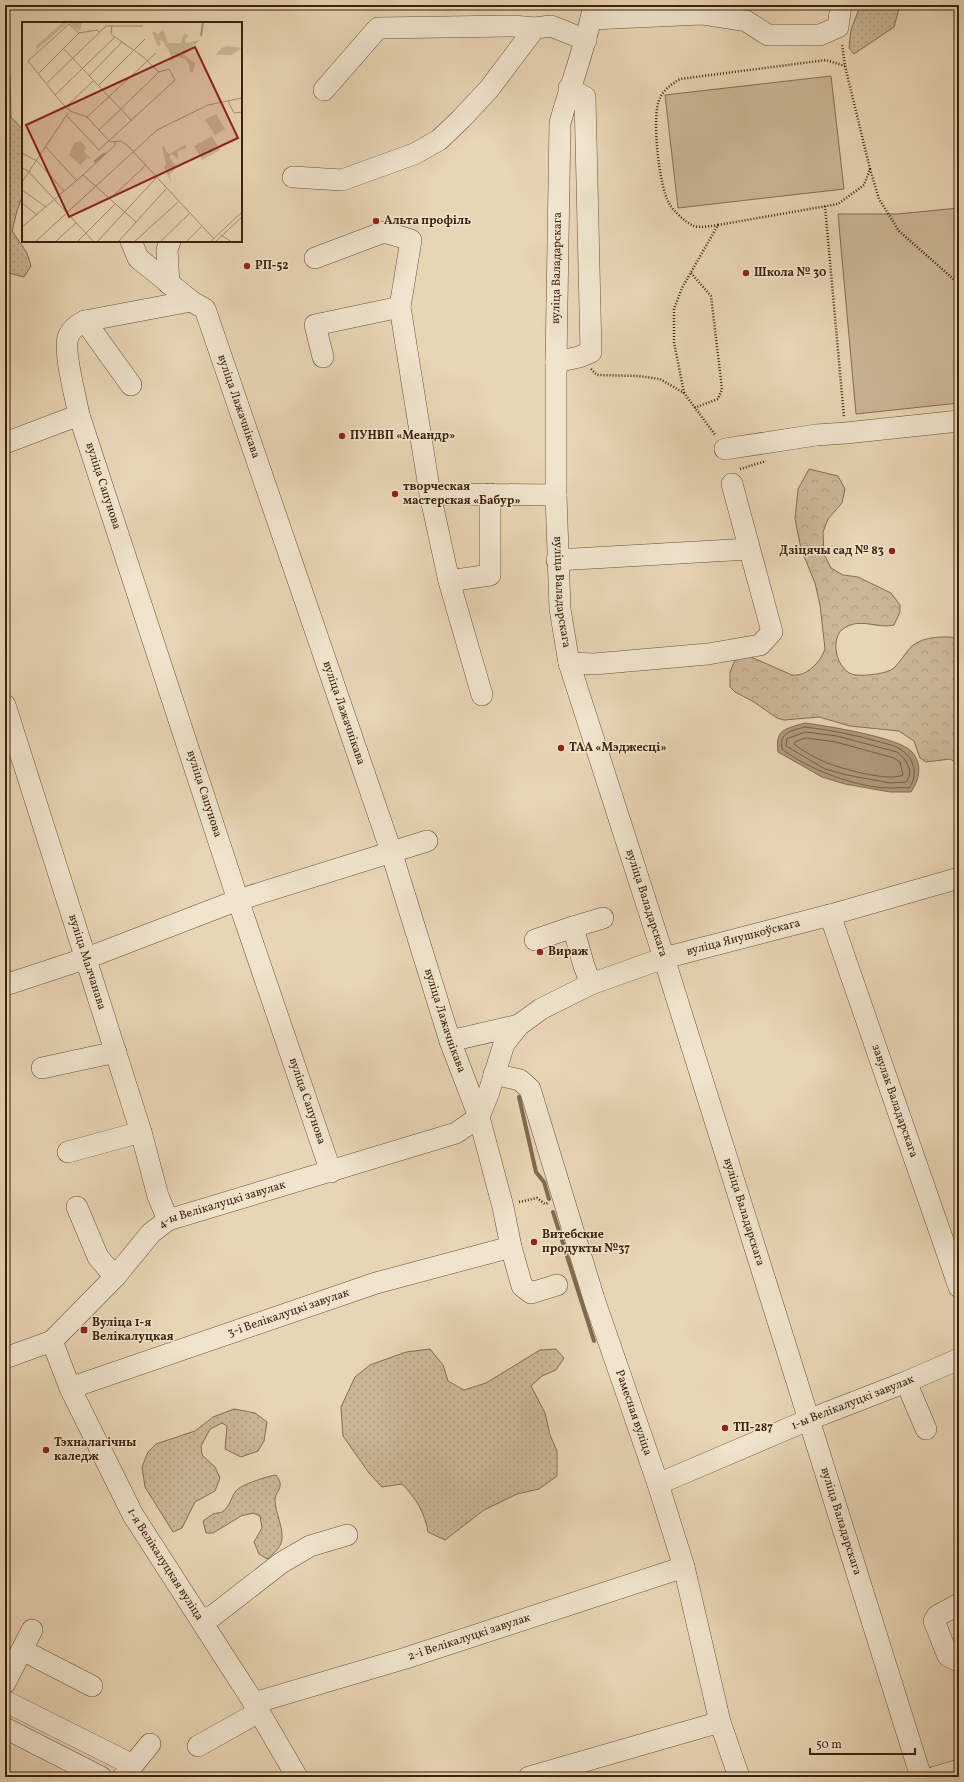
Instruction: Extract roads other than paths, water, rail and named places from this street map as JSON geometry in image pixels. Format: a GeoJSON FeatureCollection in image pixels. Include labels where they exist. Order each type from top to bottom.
{"type":"FeatureCollection","features":[{"type":"Feature","properties":{"kind":"street"},"geometry":{"type":"LineString","coordinates":[[593,12],[702,14],[746,21],[768,35],[820,35],[838,27],[841,5]]}},
{"type":"Feature","properties":{"kind":"street","name":"вуліца Валадарскага"},"geometry":{"type":"LineString","coordinates":[[593,12],[586,40],[569,88],[560,123],[556,362],[557,560],[560,609],[569,663],[664,958],[921,1777]]}},
{"type":"Feature","properties":{"kind":"street"},"geometry":{"type":"LineString","coordinates":[[324,90],[378,28],[513,26],[535,28],[551,26],[586,40]]}},
{"type":"Feature","properties":{"kind":"street"},"geometry":{"type":"LineString","coordinates":[[293,177],[342,180],[414,154],[432,143],[461,119],[489,89],[535,28]]}},
{"type":"Feature","properties":{"kind":"street"},"geometry":{"type":"LineString","coordinates":[[556,362],[579,357],[591,352],[585,97],[569,88]]}},
{"type":"Feature","properties":{"kind":"street"},"geometry":{"type":"LineString","coordinates":[[315,258],[384,232],[411,240],[400,307],[430,494],[449,581],[482,695]]}},
{"type":"Feature","properties":{"kind":"street"},"geometry":{"type":"LineString","coordinates":[[131,242],[138,258],[169,284],[198,305]]}},
{"type":"Feature","properties":{"kind":"street"},"geometry":{"type":"LineString","coordinates":[[169,284],[167,250],[170,242]]}},
{"type":"Feature","properties":{"kind":"street"},"geometry":{"type":"LineString","coordinates":[[131,385],[85,321],[198,305]]}},
{"type":"Feature","properties":{"kind":"street","name":"вуліца Лажачнікава"},"geometry":{"type":"LineString","coordinates":[[198,305],[391,851],[450,1041],[480,1117],[503,1206],[511,1247],[522,1286],[531,1293],[557,1285]]}},
{"type":"Feature","properties":{"kind":"street"},"geometry":{"type":"LineString","coordinates":[[323,357],[315,325],[400,307]]}},
{"type":"Feature","properties":{"kind":"street","name":"вуліца Сапунова"},"geometry":{"type":"LineString","coordinates":[[85,321],[75,326],[68,335],[67,351],[79,415],[238,900],[331,1172]]}},
{"type":"Feature","properties":{"kind":"street"},"geometry":{"type":"LineString","coordinates":[[5,443],[79,415]]}},
{"type":"Feature","properties":{"kind":"street"},"geometry":{"type":"LineString","coordinates":[[725,449],[816,434],[846,433],[959,421]]}},
{"type":"Feature","properties":{"kind":"street"},"geometry":{"type":"LineString","coordinates":[[569,663],[594,664],[665,659],[760,646],[772,632],[732,484]]}},
{"type":"Feature","properties":{"kind":"street"},"geometry":{"type":"LineString","coordinates":[[430,494],[556,495]]}},
{"type":"Feature","properties":{"kind":"street"},"geometry":{"type":"LineString","coordinates":[[449,581],[490,575],[490,494]]}},
{"type":"Feature","properties":{"kind":"street"},"geometry":{"type":"LineString","coordinates":[[557,560],[749,549]]}},
{"type":"Feature","properties":{"kind":"street","name":"вуліца Малчанава"},"geometry":{"type":"LineString","coordinates":[[5,705],[142,1132],[158,1196],[168,1220]]}},
{"type":"Feature","properties":{"kind":"street"},"geometry":{"type":"LineString","coordinates":[[5,985],[87,958],[238,900],[427,841]]}},
{"type":"Feature","properties":{"kind":"street","name":"вуліца Янушкоўскага"},"geometry":{"type":"LineString","coordinates":[[480,1117],[504,1044],[519,1025],[541,1009],[591,984],[664,958],[959,878]]}},
{"type":"Feature","properties":{"kind":"street","name":"завулак Валадарскага"},"geometry":{"type":"LineString","coordinates":[[830,914],[959,1287]]}},
{"type":"Feature","properties":{"kind":"street"},"geometry":{"type":"LineString","coordinates":[[535,940],[603,918]]}},
{"type":"Feature","properties":{"kind":"street"},"geometry":{"type":"LineString","coordinates":[[573,927],[584,966],[591,984]]}},
{"type":"Feature","properties":{"kind":"street"},"geometry":{"type":"LineString","coordinates":[[450,1041],[519,1025]]}},
{"type":"Feature","properties":{"kind":"street"},"geometry":{"type":"LineString","coordinates":[[42,1068],[116,1052]]}},
{"type":"Feature","properties":{"kind":"street","name":"Рамесная вуліца"},"geometry":{"type":"LineString","coordinates":[[494,1074],[520,1080],[530,1089],[594,1299],[658,1484],[684,1567],[720,1722],[739,1777]]}},
{"type":"Feature","properties":{"kind":"street","name":"4-ы Велікалуцкі завулак"},"geometry":{"type":"LineString","coordinates":[[5,1358],[52,1340],[115,1277],[151,1233],[168,1220],[456,1133],[480,1117]]}},
{"type":"Feature","properties":{"kind":"street"},"geometry":{"type":"LineString","coordinates":[[68,1152],[142,1132]]}},
{"type":"Feature","properties":{"kind":"street"},"geometry":{"type":"LineString","coordinates":[[77,1207],[98,1258],[115,1277]]}},
{"type":"Feature","properties":{"kind":"street","name":"3-і Велікалуцкі завулак"},"geometry":{"type":"LineString","coordinates":[[70,1388],[376,1283],[511,1247]]}},
{"type":"Feature","properties":{"kind":"street","name":"1-я Велікалуцкая вуліца"},"geometry":{"type":"LineString","coordinates":[[52,1340],[70,1388],[133,1515],[257,1708],[297,1777]]}},
{"type":"Feature","properties":{"kind":"street","name":"1-ы Велікалуцкі завулак"},"geometry":{"type":"LineString","coordinates":[[658,1484],[808,1420],[906,1382],[959,1359]]}},
{"type":"Feature","properties":{"kind":"street"},"geometry":{"type":"LineString","coordinates":[[906,1382],[926,1429]]}},
{"type":"Feature","properties":{"kind":"street"},"geometry":{"type":"LineString","coordinates":[[202,1621],[214,1615],[281,1563],[310,1546],[347,1535]]}},
{"type":"Feature","properties":{"kind":"street","name":"2-і Велікалуцкі завулак"},"geometry":{"type":"LineString","coordinates":[[198,1746],[257,1708],[684,1567]]}},
{"type":"Feature","properties":{"kind":"street"},"geometry":{"type":"LineString","coordinates":[[959,1604],[937,1616],[934,1621],[948,1656],[956,1660],[959,1659]]}},
{"type":"Feature","properties":{"kind":"street"},"geometry":{"type":"LineString","coordinates":[[5,1683],[32,1630]]}},
{"type":"Feature","properties":{"kind":"street"},"geometry":{"type":"LineString","coordinates":[[22,1650],[92,1686]]}},
{"type":"Feature","properties":{"kind":"street"},"geometry":{"type":"LineString","coordinates":[[5,1701],[128,1771],[150,1744]]}},
{"type":"Feature","properties":{"kind":"street"},"geometry":{"type":"LineString","coordinates":[[529,1777],[720,1722]]}},
{"type":"Feature","properties":{"kind":"street"},"geometry":{"type":"LineString","coordinates":[[5,1728],[101,1777]]}},
{"type":"Feature","properties":{"kind":"street"},"geometry":{"type":"LineString","coordinates":[[935,1777],[959,1770]]}},
{"type":"Feature","properties":{"kind":"water"},"geometry":{"type":"Polygon","coordinates":[[[805,723],[862,733],[905,747],[912,752],[918,762],[919,767],[918,777],[911,792],[890,792],[845,784],[822,777],[778,752],[777,744],[780,734],[787,729],[805,723]]]}},
{"type":"Feature","properties":{"kind":"waterway"},"geometry":{"type":"LineString","coordinates":[[519,1097],[536,1172],[544,1182],[549,1199]]}},
{"type":"Feature","properties":{"kind":"waterway"},"geometry":{"type":"LineString","coordinates":[[553,1212],[594,1341]]}},
{"type":"Feature","properties":{"kind":"place","name":"Альта профіль"},"geometry":{"type":"Point","coordinates":[376,221]}},
{"type":"Feature","properties":{"kind":"place","name":"РП-52"},"geometry":{"type":"Point","coordinates":[247,266]}},
{"type":"Feature","properties":{"kind":"place","name":"Школа № 30"},"geometry":{"type":"Point","coordinates":[746,273]}},
{"type":"Feature","properties":{"kind":"place","name":"ПУНВП «Меандр»"},"geometry":{"type":"Point","coordinates":[342,436]}},
{"type":"Feature","properties":{"kind":"place","name":"творческая мастерская «Бабур»"},"geometry":{"type":"Point","coordinates":[395,494]}},
{"type":"Feature","properties":{"kind":"place","name":"Дзіцячы сад № 83"},"geometry":{"type":"Point","coordinates":[892,551]}},
{"type":"Feature","properties":{"kind":"place","name":"ТАА «Мэджесці»"},"geometry":{"type":"Point","coordinates":[561,748]}},
{"type":"Feature","properties":{"kind":"place","name":"Вираж"},"geometry":{"type":"Point","coordinates":[540,952]}},
{"type":"Feature","properties":{"kind":"place","name":"Витебские продукты №37"},"geometry":{"type":"Point","coordinates":[534,1242]}},
{"type":"Feature","properties":{"kind":"place","name":"Вуліца 1-я Велікалуцкая"},"geometry":{"type":"Point","coordinates":[84,1330]}},
{"type":"Feature","properties":{"kind":"place","name":"ТП-287"},"geometry":{"type":"Point","coordinates":[725,1428]}},
{"type":"Feature","properties":{"kind":"place","name":"Тэхналагічны каледж"},"geometry":{"type":"Point","coordinates":[46,1450]}}]}
